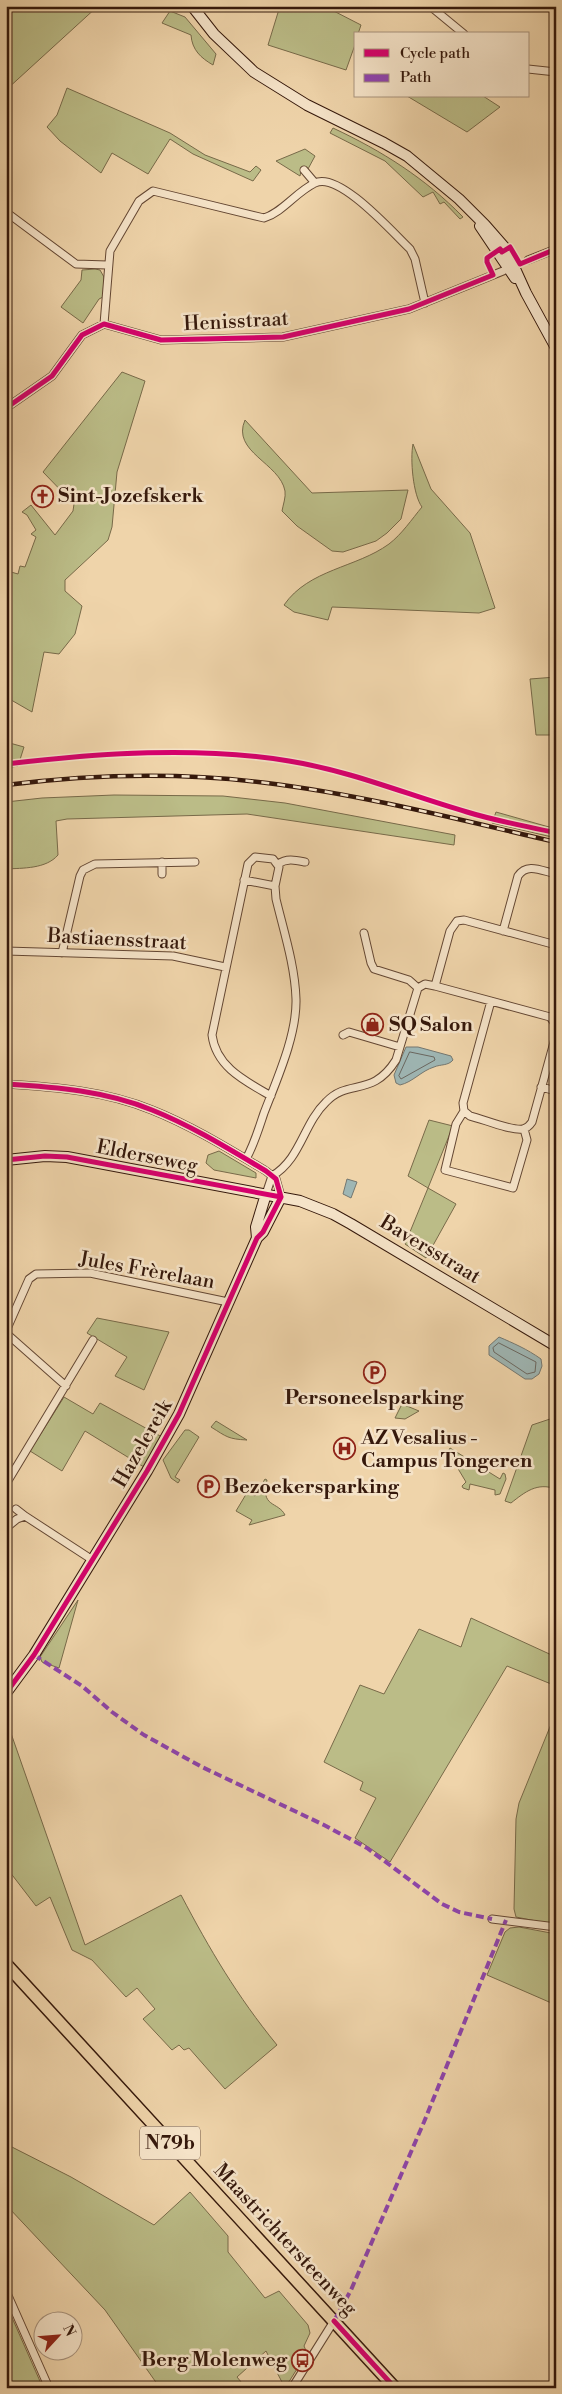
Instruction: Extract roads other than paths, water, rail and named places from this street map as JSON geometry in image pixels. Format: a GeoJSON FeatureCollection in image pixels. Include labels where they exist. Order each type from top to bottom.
{"type":"FeatureCollection","features":[{"type":"Feature","properties":{"kind":"main road"},"geometry":{"type":"LineString","coordinates":[[192,6],[214,34],[254,72],[307,104],[384,142],[407,156],[442,183],[473,215],[486,225],[506,249],[526,294]]}},
{"type":"Feature","properties":{"kind":"main road"},"geometry":{"type":"LineString","coordinates":[[473,215],[526,294],[556,348]]}},
{"type":"Feature","properties":{"kind":"main road","name":"Elderseweg"},"geometry":{"type":"LineString","coordinates":[[6,1160],[45,1156],[66,1157],[281,1197]]}},
{"type":"Feature","properties":{"kind":"main road","name":"Hazelereik"},"geometry":{"type":"LineString","coordinates":[[257,1238],[256,1227],[266,1194]]}},
{"type":"Feature","properties":{"kind":"main road","name":"Hazelereik"},"geometry":{"type":"LineString","coordinates":[[6,1693],[34,1655],[147,1471],[179,1414],[257,1238],[263,1232],[281,1197]]}},
{"type":"Feature","properties":{"kind":"main road","name":"Baversstraat"},"geometry":{"type":"LineString","coordinates":[[281,1197],[308,1204],[333,1214],[556,1346]]}},
{"type":"Feature","properties":{"kind":"main road","name":"Maastrichtersteenweg"},"geometry":{"type":"LineString","coordinates":[[6,1964],[395,2388]]}},
{"type":"Feature","properties":{"kind":"street"},"geometry":{"type":"LineString","coordinates":[[430,6],[462,32]]}},
{"type":"Feature","properties":{"kind":"street"},"geometry":{"type":"LineString","coordinates":[[530,69],[555,73]]}},
{"type":"Feature","properties":{"kind":"street"},"geometry":{"type":"LineString","coordinates":[[304,170],[315,183]]}},
{"type":"Feature","properties":{"kind":"street"},"geometry":{"type":"LineString","coordinates":[[6,408],[52,376],[82,335],[94,327],[104,324],[110,251],[139,201],[146,194],[161,192],[264,218],[315,183],[329,182],[359,198],[410,249],[415,259],[425,303]]}},
{"type":"Feature","properties":{"kind":"street"},"geometry":{"type":"LineString","coordinates":[[6,212],[76,264],[108,265]]}},
{"type":"Feature","properties":{"kind":"street"},"geometry":{"type":"LineString","coordinates":[[528,260],[556,249]]}},
{"type":"Feature","properties":{"kind":"street","name":"Henisstraat"},"geometry":{"type":"LineString","coordinates":[[104,324],[161,340],[284,337],[360,321],[425,303],[503,271]]}},
{"type":"Feature","properties":{"kind":"street"},"geometry":{"type":"LineString","coordinates":[[246,1159],[271,1096],[294,1027],[296,1001],[295,982],[275,886],[280,867],[273,859],[252,858],[248,864],[244,880],[225,967],[214,1024],[214,1046],[225,1066],[271,1096]]}},
{"type":"Feature","properties":{"kind":"street"},"geometry":{"type":"LineString","coordinates":[[278,864],[283,860],[292,859],[305,862]]}},
{"type":"Feature","properties":{"kind":"street"},"geometry":{"type":"LineString","coordinates":[[162,862],[162,874]]}},
{"type":"Feature","properties":{"kind":"street"},"geometry":{"type":"LineString","coordinates":[[62,952],[83,870],[95,864],[195,862]]}},
{"type":"Feature","properties":{"kind":"street"},"geometry":{"type":"LineString","coordinates":[[503,931],[521,871],[529,867],[556,874]]}},
{"type":"Feature","properties":{"kind":"street"},"geometry":{"type":"LineString","coordinates":[[244,880],[275,886]]}},
{"type":"Feature","properties":{"kind":"street"},"geometry":{"type":"LineString","coordinates":[[434,986],[450,931],[456,921],[464,920],[556,945]]}},
{"type":"Feature","properties":{"kind":"street"},"geometry":{"type":"LineString","coordinates":[[364,933],[374,969],[409,980],[418,988]]}},
{"type":"Feature","properties":{"kind":"street","name":"Bastiaensstraat"},"geometry":{"type":"LineString","coordinates":[[6,951],[172,956],[225,967]]}},
{"type":"Feature","properties":{"kind":"street"},"geometry":{"type":"LineString","coordinates":[[266,1194],[272,1176],[285,1168],[291,1160],[315,1115],[326,1101],[335,1094],[368,1086],[380,1079],[396,1060],[418,988],[425,984],[491,1001],[550,1017],[556,1025]]}},
{"type":"Feature","properties":{"kind":"street"},"geometry":{"type":"LineString","coordinates":[[491,1001],[462,1103],[464,1111],[470,1116],[524,1129]]}},
{"type":"Feature","properties":{"kind":"street"},"geometry":{"type":"LineString","coordinates":[[343,1035],[349,1032],[400,1047]]}},
{"type":"Feature","properties":{"kind":"street"},"geometry":{"type":"LineString","coordinates":[[524,1129],[532,1122],[556,1035]]}},
{"type":"Feature","properties":{"kind":"street"},"geometry":{"type":"LineString","coordinates":[[6,1084],[73,1088],[150,1108],[176,1120],[246,1159],[272,1176],[276,1179],[281,1197]]}},
{"type":"Feature","properties":{"kind":"street"},"geometry":{"type":"LineString","coordinates":[[541,1087],[556,1091]]}},
{"type":"Feature","properties":{"kind":"street"},"geometry":{"type":"LineString","coordinates":[[464,1111],[456,1124],[445,1170],[513,1188],[527,1140],[524,1129]]}},
{"type":"Feature","properties":{"kind":"street","name":"Jules Frèrelaan"},"geometry":{"type":"LineString","coordinates":[[66,1386],[6,1332],[29,1279],[36,1274],[90,1274],[228,1302]]}},
{"type":"Feature","properties":{"kind":"street"},"geometry":{"type":"LineString","coordinates":[[6,1484],[93,1340]]}},
{"type":"Feature","properties":{"kind":"street"},"geometry":{"type":"LineString","coordinates":[[16,1509],[92,1559]]}},
{"type":"Feature","properties":{"kind":"street"},"geometry":{"type":"LineString","coordinates":[[6,1528],[17,1519],[25,1516]]}},
{"type":"Feature","properties":{"kind":"street"},"geometry":{"type":"LineString","coordinates":[[492,1918],[556,1928]]}},
{"type":"Feature","properties":{"kind":"street"},"geometry":{"type":"LineString","coordinates":[[6,2291],[49,2388]]}},
{"type":"Feature","properties":{"kind":"street"},"geometry":{"type":"LineString","coordinates":[[292,2388],[334,2321]]}},
{"type":"Feature","properties":{"kind":"water"},"geometry":{"type":"Polygon","coordinates":[[[406,1047],[418,1047],[451,1056],[453,1060],[447,1064],[429,1069],[400,1085],[396,1083],[394,1075],[406,1047]]]}},
{"type":"Feature","properties":{"kind":"water"},"geometry":{"type":"Polygon","coordinates":[[[347,1179],[357,1182],[351,1198],[343,1194],[347,1179]]]}},
{"type":"Feature","properties":{"kind":"water"},"geometry":{"type":"Polygon","coordinates":[[[499,1337],[541,1359],[542,1366],[539,1374],[532,1379],[525,1379],[489,1355],[489,1346],[499,1337]]]}},
{"type":"Feature","properties":{"kind":"railway"},"geometry":{"type":"LineString","coordinates":[[6,785],[39,781],[136,776],[234,779],[303,788],[376,801],[556,842]]}},
{"type":"Feature","properties":{"kind":"place","name":"Sint-Jozefskerk"},"geometry":{"type":"Point","coordinates":[42,496]}},
{"type":"Feature","properties":{"kind":"place","name":"SQ Salon"},"geometry":{"type":"Point","coordinates":[373,1025]}},
{"type":"Feature","properties":{"kind":"place","name":"Personeelsparking"},"geometry":{"type":"Point","coordinates":[374,1372]}},
{"type":"Feature","properties":{"kind":"place","name":"AZ Vesalius - Campus Tongeren"},"geometry":{"type":"Point","coordinates":[345,1449]}},
{"type":"Feature","properties":{"kind":"place","name":"Bezoekersparking"},"geometry":{"type":"Point","coordinates":[208,1487]}},
{"type":"Feature","properties":{"kind":"place","name":"Berg Molenweg"},"geometry":{"type":"Point","coordinates":[303,2360]}}]}
